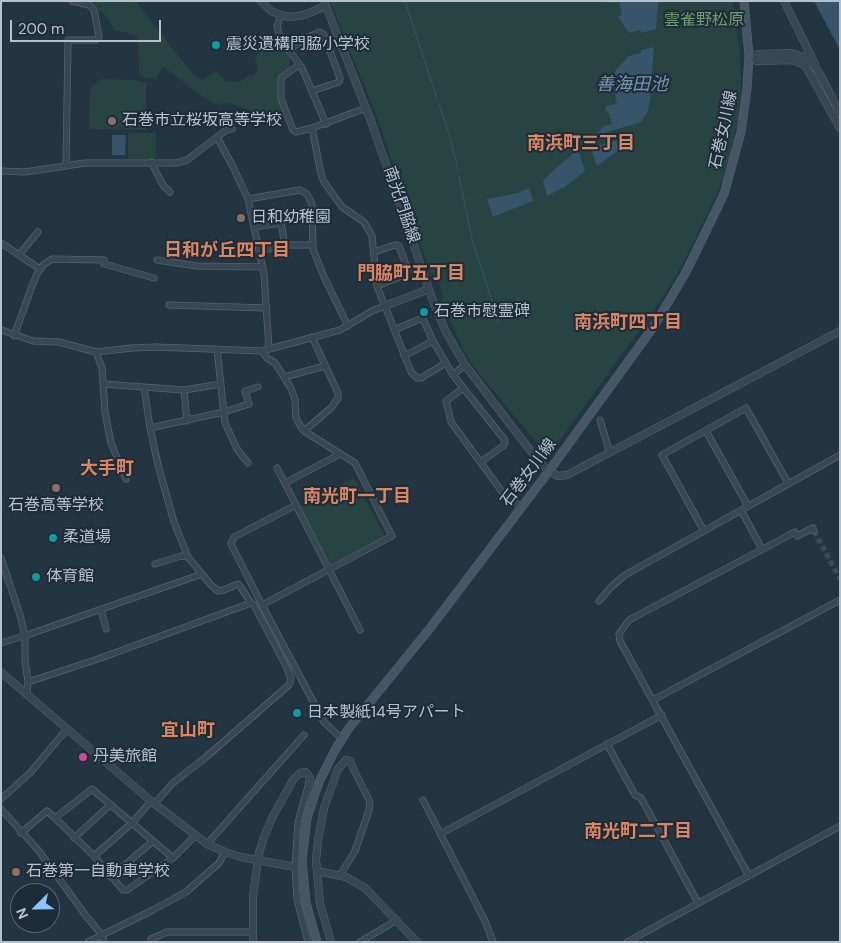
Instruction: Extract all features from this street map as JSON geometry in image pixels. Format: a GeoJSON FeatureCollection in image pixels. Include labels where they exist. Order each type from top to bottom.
{"type":"FeatureCollection","features":[{"type":"Feature","properties":{"kind":"main road","name":"石巻女川線"},"geometry":{"type":"LineString","coordinates":[[317,942],[306,903],[302,877],[303,842],[307,818],[318,782],[342,739],[431,627],[654,326],[699,249],[724,194],[741,132],[749,56],[744,1]]}},
{"type":"Feature","properties":{"kind":"street"},"geometry":{"type":"LineString","coordinates":[[66,165],[68,40],[96,40],[99,37],[94,10],[89,5],[72,1]]}},
{"type":"Feature","properties":{"kind":"street"},"geometry":{"type":"LineString","coordinates":[[261,1],[272,11],[281,15],[297,16],[325,4]]}},
{"type":"Feature","properties":{"kind":"street"},"geometry":{"type":"LineString","coordinates":[[784,1],[840,113]]}},
{"type":"Feature","properties":{"kind":"street","name":"南光門脇線"},"geometry":{"type":"LineString","coordinates":[[325,4],[366,108],[429,289],[446,332],[465,366],[548,471]]}},
{"type":"Feature","properties":{"kind":"street"},"geometry":{"type":"LineString","coordinates":[[281,15],[277,26],[278,32],[299,65],[326,124]]}},
{"type":"Feature","properties":{"kind":"street"},"geometry":{"type":"LineString","coordinates":[[289,50],[306,38],[320,32],[324,35],[340,78],[339,82],[312,91]]}},
{"type":"Feature","properties":{"kind":"street"},"geometry":{"type":"LineString","coordinates":[[749,56],[760,54],[801,55],[812,63],[820,74]]}},
{"type":"Feature","properties":{"kind":"street"},"geometry":{"type":"LineString","coordinates":[[749,56],[758,61],[792,60],[805,65],[840,128]]}},
{"type":"Feature","properties":{"kind":"street"},"geometry":{"type":"LineString","coordinates":[[299,65],[282,77],[281,80],[282,99],[293,130],[296,132],[326,124],[366,108]]}},
{"type":"Feature","properties":{"kind":"street"},"geometry":{"type":"LineString","coordinates":[[312,128],[320,174],[324,182],[342,207],[364,222],[370,229],[377,286],[411,372],[417,378],[421,378],[446,363]]}},
{"type":"Feature","properties":{"kind":"street"},"geometry":{"type":"LineString","coordinates":[[1,170],[25,172],[86,163],[176,163],[187,160],[225,131],[232,129]]}},
{"type":"Feature","properties":{"kind":"street"},"geometry":{"type":"LineString","coordinates":[[217,137],[234,167],[248,199],[263,267],[269,349]]}},
{"type":"Feature","properties":{"kind":"street"},"geometry":{"type":"LineString","coordinates":[[151,162],[163,185],[170,192]]}},
{"type":"Feature","properties":{"kind":"street"},"geometry":{"type":"LineString","coordinates":[[248,199],[300,190],[311,199],[313,245],[319,265],[348,326]]}},
{"type":"Feature","properties":{"kind":"street"},"geometry":{"type":"LineString","coordinates":[[254,227],[281,223],[285,245]]}},
{"type":"Feature","properties":{"kind":"street"},"geometry":{"type":"LineString","coordinates":[[19,255],[38,232]]}},
{"type":"Feature","properties":{"kind":"street"},"geometry":{"type":"LineString","coordinates":[[1,243],[40,270]]}},
{"type":"Feature","properties":{"kind":"street"},"geometry":{"type":"LineString","coordinates":[[259,251],[285,245],[313,245]]}},
{"type":"Feature","properties":{"kind":"street"},"geometry":{"type":"LineString","coordinates":[[374,252],[395,245],[399,246],[408,270],[406,274],[377,286]]}},
{"type":"Feature","properties":{"kind":"street"},"geometry":{"type":"LineString","coordinates":[[14,336],[32,286],[40,270],[52,259],[104,262],[154,278]]}},
{"type":"Feature","properties":{"kind":"street"},"geometry":{"type":"LineString","coordinates":[[157,260],[197,266],[263,267]]}},
{"type":"Feature","properties":{"kind":"street"},"geometry":{"type":"LineString","coordinates":[[1,330],[33,341],[59,342],[96,352],[132,348],[262,351],[335,332],[372,311],[429,289]]}},
{"type":"Feature","properties":{"kind":"street"},"geometry":{"type":"LineString","coordinates":[[169,305],[266,308]]}},
{"type":"Feature","properties":{"kind":"street"},"geometry":{"type":"LineString","coordinates":[[394,330],[420,319],[423,320],[453,375],[504,439],[505,443],[503,446],[481,462]]}},
{"type":"Feature","properties":{"kind":"street"},"geometry":{"type":"LineString","coordinates":[[548,471],[558,476],[567,475],[840,331]]}},
{"type":"Feature","properties":{"kind":"street"},"geometry":{"type":"LineString","coordinates":[[304,431],[332,408],[338,398],[338,393],[312,338]]}},
{"type":"Feature","properties":{"kind":"street"},"geometry":{"type":"LineString","coordinates":[[404,356],[433,341]]}},
{"type":"Feature","properties":{"kind":"street"},"geometry":{"type":"LineString","coordinates":[[217,349],[225,423],[237,449],[248,463]]}},
{"type":"Feature","properties":{"kind":"street"},"geometry":{"type":"LineString","coordinates":[[262,351],[267,358],[275,363],[291,388],[295,400],[296,418],[304,431],[356,463],[392,536],[262,605]]}},
{"type":"Feature","properties":{"kind":"street"},"geometry":{"type":"LineString","coordinates":[[96,352],[102,368],[104,412],[111,443],[126,479]]}},
{"type":"Feature","properties":{"kind":"street"},"geometry":{"type":"LineString","coordinates":[[284,377],[325,366]]}},
{"type":"Feature","properties":{"kind":"street"},"geometry":{"type":"LineString","coordinates":[[453,375],[465,366]]}},
{"type":"Feature","properties":{"kind":"street"},"geometry":{"type":"LineString","coordinates":[[103,384],[184,390],[221,384]]}},
{"type":"Feature","properties":{"kind":"street"},"geometry":{"type":"LineString","coordinates":[[144,387],[150,428],[174,522],[188,557],[218,591],[238,584],[254,605],[324,722],[342,739]]}},
{"type":"Feature","properties":{"kind":"street"},"geometry":{"type":"LineString","coordinates":[[150,428],[224,412],[249,404],[245,391],[258,387]]}},
{"type":"Feature","properties":{"kind":"street"},"geometry":{"type":"LineString","coordinates":[[463,388],[446,402],[451,422],[503,493],[521,507]]}},
{"type":"Feature","properties":{"kind":"street"},"geometry":{"type":"LineString","coordinates":[[184,390],[187,420]]}},
{"type":"Feature","properties":{"kind":"street"},"geometry":{"type":"LineString","coordinates":[[704,531],[662,455],[746,408],[788,483]]}},
{"type":"Feature","properties":{"kind":"street"},"geometry":{"type":"LineString","coordinates":[[600,420],[610,453]]}},
{"type":"Feature","properties":{"kind":"street"},"geometry":{"type":"LineString","coordinates":[[706,431],[748,506]]}},
{"type":"Feature","properties":{"kind":"street"},"geometry":{"type":"LineString","coordinates":[[285,483],[340,454]]}},
{"type":"Feature","properties":{"kind":"street"},"geometry":{"type":"LineString","coordinates":[[599,601],[625,575],[840,455]]}},
{"type":"Feature","properties":{"kind":"street"},"geometry":{"type":"LineString","coordinates":[[277,468],[360,630]]}},
{"type":"Feature","properties":{"kind":"street"},"geometry":{"type":"LineString","coordinates":[[94,856],[132,823],[173,783],[206,757],[289,684],[291,679],[290,666],[231,544],[234,537],[296,505]]}},
{"type":"Feature","properties":{"kind":"street"},"geometry":{"type":"LineString","coordinates":[[741,510],[762,549]]}},
{"type":"Feature","properties":{"kind":"street"},"geometry":{"type":"LineString","coordinates":[[749,876],[620,641],[619,634],[629,620],[762,549],[795,532],[798,536],[813,528],[814,531]]}},
{"type":"Feature","properties":{"kind":"street"},"geometry":{"type":"LineString","coordinates":[[155,564],[181,556],[188,557]]}},
{"type":"Feature","properties":{"kind":"street"},"geometry":{"type":"LineString","coordinates":[[1,558],[25,636],[27,694]]}},
{"type":"Feature","properties":{"kind":"street"},"geometry":{"type":"LineString","coordinates":[[1,643],[202,574]]}},
{"type":"Feature","properties":{"kind":"street"},"geometry":{"type":"LineString","coordinates":[[653,700],[840,600]]}},
{"type":"Feature","properties":{"kind":"street"},"geometry":{"type":"LineString","coordinates":[[28,682],[98,659],[251,603]]}},
{"type":"Feature","properties":{"kind":"street"},"geometry":{"type":"LineString","coordinates":[[101,609],[106,629]]}},
{"type":"Feature","properties":{"kind":"street"},"geometry":{"type":"LineString","coordinates":[[1,672],[153,802],[207,844],[225,852],[258,861],[294,867]]}},
{"type":"Feature","properties":{"kind":"street"},"geometry":{"type":"LineString","coordinates":[[440,834],[662,715]]}},
{"type":"Feature","properties":{"kind":"street"},"geometry":{"type":"LineString","coordinates":[[1,799],[30,773],[67,729]]}},
{"type":"Feature","properties":{"kind":"street"},"geometry":{"type":"LineString","coordinates":[[207,844],[304,735]]}},
{"type":"Feature","properties":{"kind":"street"},"geometry":{"type":"LineString","coordinates":[[608,744],[635,795],[641,798],[696,899]]}},
{"type":"Feature","properties":{"kind":"street"},"geometry":{"type":"LineString","coordinates":[[331,942],[320,904],[317,871],[320,823],[334,776],[346,760],[350,761],[370,802],[357,846],[340,875]]}},
{"type":"Feature","properties":{"kind":"street"},"geometry":{"type":"LineString","coordinates":[[253,942],[253,896],[262,845],[273,816],[293,780],[300,773],[306,772],[310,778],[298,822],[294,867],[297,900],[308,942]]}},
{"type":"Feature","properties":{"kind":"street"},"geometry":{"type":"LineString","coordinates":[[55,818],[92,789],[172,858]]}},
{"type":"Feature","properties":{"kind":"street"},"geometry":{"type":"LineString","coordinates":[[423,800],[485,921],[493,942]]}},
{"type":"Feature","properties":{"kind":"street"},"geometry":{"type":"LineString","coordinates":[[74,838],[110,805]]}},
{"type":"Feature","properties":{"kind":"street"},"geometry":{"type":"LineString","coordinates":[[1,809],[39,851],[86,916],[102,934],[104,942]]}},
{"type":"Feature","properties":{"kind":"street"},"geometry":{"type":"LineString","coordinates":[[21,833],[47,811],[94,856],[123,890],[127,890],[172,858],[196,836]]}},
{"type":"Feature","properties":{"kind":"street"},"geometry":{"type":"LineString","coordinates":[[627,942],[840,826]]}},
{"type":"Feature","properties":{"kind":"street"},"geometry":{"type":"LineString","coordinates":[[111,877],[153,841]]}},
{"type":"Feature","properties":{"kind":"street"},"geometry":{"type":"LineString","coordinates":[[88,942],[186,892],[218,862],[225,852]]}},
{"type":"Feature","properties":{"kind":"street"},"geometry":{"type":"LineString","coordinates":[[317,871],[340,875],[365,888],[417,942]]}},
{"type":"Feature","properties":{"kind":"street"},"geometry":{"type":"LineString","coordinates":[[360,942],[397,920]]}},
{"type":"Feature","properties":{"kind":"street"},"geometry":{"type":"LineString","coordinates":[[151,942],[151,939],[167,932],[253,932]]}},
{"type":"Feature","properties":{"kind":"green space"},"geometry":{"type":"Polygon","coordinates":[[[88,1],[135,1],[192,73],[202,80],[216,71],[226,81],[240,82],[249,75],[252,76],[258,71],[255,57],[276,37],[289,56],[290,68],[279,76],[281,119],[273,121],[231,103],[215,104],[196,92],[163,66],[156,79],[140,77],[137,36],[115,30],[104,14],[88,1]]]}},
{"type":"Feature","properties":{"kind":"green space","name":"雲雀野松原"},"geometry":{"type":"Polygon","coordinates":[[[330,1],[733,1],[740,55],[741,92],[732,150],[719,190],[683,264],[661,300],[556,446],[541,448],[472,365],[462,347],[441,301],[443,294],[437,278],[430,273],[378,120],[330,1]]]}},
{"type":"Feature","properties":{"kind":"green space"},"geometry":{"type":"Polygon","coordinates":[[[101,79],[133,80],[146,83],[146,130],[89,129],[90,89],[101,79]]]}},
{"type":"Feature","properties":{"kind":"green space"},"geometry":{"type":"Polygon","coordinates":[[[128,133],[156,133],[156,159],[128,159],[128,133]]]}},
{"type":"Feature","properties":{"kind":"green space"},"geometry":{"type":"Polygon","coordinates":[[[354,478],[385,536],[331,564],[300,506],[354,478]]]}},
{"type":"Feature","properties":{"kind":"water","name":"善海田池"},"geometry":{"type":"Polygon","coordinates":[[[606,1],[658,1],[656,29],[641,33],[640,30],[629,33],[618,16],[622,15],[619,2],[608,3],[606,1]]]}},
{"type":"Feature","properties":{"kind":"water"},"geometry":{"type":"Polygon","coordinates":[[[814,1],[840,1],[840,50],[814,1]]]}},
{"type":"Feature","properties":{"kind":"water","name":"善海田池"},"geometry":{"type":"Polygon","coordinates":[[[654,47],[648,111],[641,122],[595,136],[604,126],[612,124],[608,111],[605,111],[607,106],[617,103],[613,88],[608,89],[611,78],[629,56],[641,53],[641,50],[654,47]]]}},
{"type":"Feature","properties":{"kind":"water"},"geometry":{"type":"Polygon","coordinates":[[[112,135],[126,135],[125,155],[112,155],[112,135]]]}},
{"type":"Feature","properties":{"kind":"water","name":"善海田池"},"geometry":{"type":"Polygon","coordinates":[[[624,138],[627,144],[597,166],[591,148],[624,138]]]}},
{"type":"Feature","properties":{"kind":"water"},"geometry":{"type":"Polygon","coordinates":[[[578,149],[585,171],[566,186],[547,196],[543,180],[578,149]]]}},
{"type":"Feature","properties":{"kind":"water"},"geometry":{"type":"Polygon","coordinates":[[[529,188],[533,201],[493,217],[487,199],[518,193],[529,188]]]}},
{"type":"Feature","properties":{"kind":"waterway"},"geometry":{"type":"LineString","coordinates":[[405,1],[437,98]]}},
{"type":"Feature","properties":{"kind":"waterway"},"geometry":{"type":"LineString","coordinates":[[439,103],[458,170]]}},
{"type":"Feature","properties":{"kind":"waterway"},"geometry":{"type":"LineString","coordinates":[[459,176],[472,239],[499,323]]}},
{"type":"Feature","properties":{"kind":"tunnel"},"geometry":{"type":"LineString","coordinates":[[814,531],[840,579]]}},
{"type":"Feature","properties":{"kind":"place","name":"震災遺構門脇小学校"},"geometry":{"type":"Point","coordinates":[216,45]}},
{"type":"Feature","properties":{"kind":"place","name":"石巻市立桜坂高等学校"},"geometry":{"type":"Point","coordinates":[112,121]}},
{"type":"Feature","properties":{"kind":"place","name":"日和幼稚園"},"geometry":{"type":"Point","coordinates":[241,218]}},
{"type":"Feature","properties":{"kind":"place","name":"石巻市慰霊碑"},"geometry":{"type":"Point","coordinates":[424,312]}},
{"type":"Feature","properties":{"kind":"place","name":"石巻高等学校"},"geometry":{"type":"Point","coordinates":[56,488]}},
{"type":"Feature","properties":{"kind":"place","name":"柔道場"},"geometry":{"type":"Point","coordinates":[53,538]}},
{"type":"Feature","properties":{"kind":"place","name":"体育館"},"geometry":{"type":"Point","coordinates":[36,577]}},
{"type":"Feature","properties":{"kind":"place","name":"日本製紙14号アパート"},"geometry":{"type":"Point","coordinates":[297,713]}},
{"type":"Feature","properties":{"kind":"place","name":"丹美旅館"},"geometry":{"type":"Point","coordinates":[83,757]}},
{"type":"Feature","properties":{"kind":"place","name":"石巻第一自動車学校"},"geometry":{"type":"Point","coordinates":[16,872]}},
{"type":"Feature","properties":{"kind":"district","name":"南浜町三丁目"},"geometry":{"type":"Point","coordinates":[581,144]}},
{"type":"Feature","properties":{"kind":"district","name":"日和が丘四丁目"},"geometry":{"type":"Point","coordinates":[227,251]}},
{"type":"Feature","properties":{"kind":"district","name":"門脇町五丁目"},"geometry":{"type":"Point","coordinates":[411,274]}},
{"type":"Feature","properties":{"kind":"district","name":"南浜町四丁目"},"geometry":{"type":"Point","coordinates":[628,323]}},
{"type":"Feature","properties":{"kind":"district","name":"大手町"},"geometry":{"type":"Point","coordinates":[107,469]}},
{"type":"Feature","properties":{"kind":"district","name":"南光町一丁目"},"geometry":{"type":"Point","coordinates":[357,497]}},
{"type":"Feature","properties":{"kind":"district","name":"宜山町"},"geometry":{"type":"Point","coordinates":[188,731]}},
{"type":"Feature","properties":{"kind":"district","name":"南光町二丁目"},"geometry":{"type":"Point","coordinates":[638,832]}}]}
